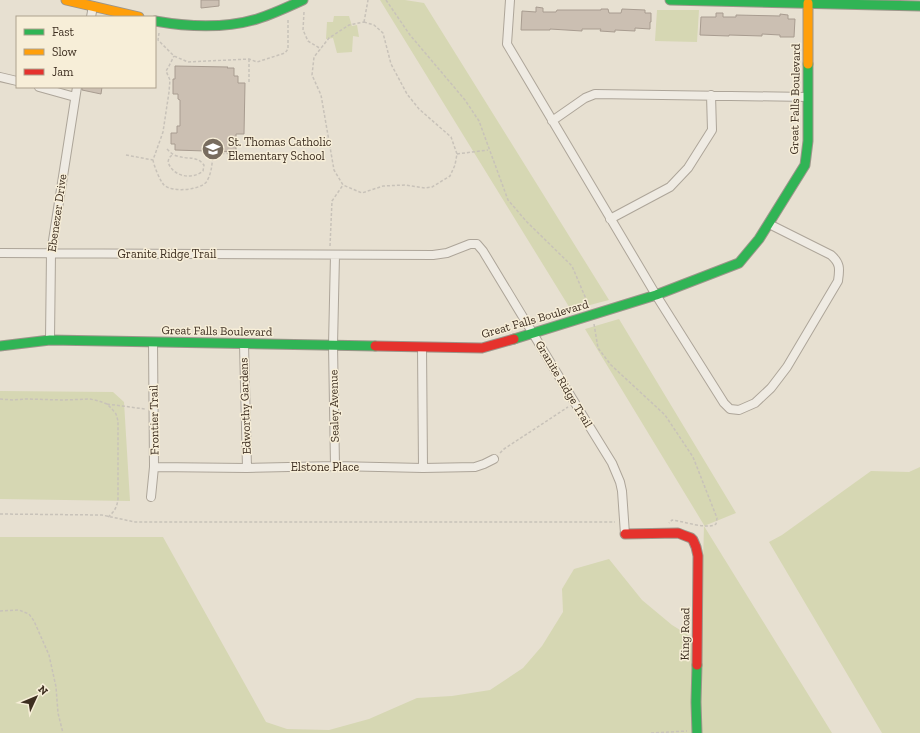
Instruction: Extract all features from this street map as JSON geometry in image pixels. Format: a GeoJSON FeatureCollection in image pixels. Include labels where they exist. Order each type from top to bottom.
{"type":"FeatureCollection","features":[{"type":"Feature","properties":{"kind":"street"},"geometry":{"type":"LineString","coordinates":[[66,0],[135,16]]}},
{"type":"Feature","properties":{"kind":"street"},"geometry":{"type":"LineString","coordinates":[[156,21],[200,26],[236,24],[265,16],[303,0]]}},
{"type":"Feature","properties":{"kind":"street"},"geometry":{"type":"LineString","coordinates":[[510,0],[507,44],[656,295],[724,403],[730,409],[739,410],[755,403],[772,388],[787,367],[838,281],[840,270],[837,261],[831,255],[769,224]]}},
{"type":"Feature","properties":{"kind":"street"},"geometry":{"type":"LineString","coordinates":[[670,0],[920,6]]}},
{"type":"Feature","properties":{"kind":"street","name":"Great Falls Boulevard"},"geometry":{"type":"LineString","coordinates":[[0,346],[50,340],[482,348],[533,334],[656,295],[739,263],[759,239],[805,165],[808,141],[808,3]]}},
{"type":"Feature","properties":{"kind":"street"},"geometry":{"type":"LineString","coordinates":[[91,16],[93,6]]}},
{"type":"Feature","properties":{"kind":"street"},"geometry":{"type":"LineString","coordinates":[[0,77],[16,81]]}},
{"type":"Feature","properties":{"kind":"street"},"geometry":{"type":"LineString","coordinates":[[43,88],[75,96]]}},
{"type":"Feature","properties":{"kind":"street","name":"Ebenezer Drive"},"geometry":{"type":"LineString","coordinates":[[50,340],[50,253],[77,88]]}},
{"type":"Feature","properties":{"kind":"street"},"geometry":{"type":"LineString","coordinates":[[552,120],[585,98],[595,94],[808,97]]}},
{"type":"Feature","properties":{"kind":"street"},"geometry":{"type":"LineString","coordinates":[[610,219],[670,187],[688,168],[712,130],[711,95]]}},
{"type":"Feature","properties":{"kind":"street","name":"Granite Ridge Trail"},"geometry":{"type":"LineString","coordinates":[[0,253],[433,255],[447,253],[470,244],[477,244],[483,251],[612,463],[622,492],[625,534]]}},
{"type":"Feature","properties":{"kind":"street"},"geometry":{"type":"LineString","coordinates":[[332,255],[333,345]]}},
{"type":"Feature","properties":{"kind":"street","name":"Frontier Trail"},"geometry":{"type":"LineString","coordinates":[[151,497],[154,467],[153,342]]}},
{"type":"Feature","properties":{"kind":"street","name":"Edworthy Gardens"},"geometry":{"type":"LineString","coordinates":[[244,344],[247,468]]}},
{"type":"Feature","properties":{"kind":"street","name":"Sealey Avenue"},"geometry":{"type":"LineString","coordinates":[[333,345],[335,466]]}},
{"type":"Feature","properties":{"kind":"street"},"geometry":{"type":"LineString","coordinates":[[422,347],[423,468]]}},
{"type":"Feature","properties":{"kind":"street","name":"Elstone Place"},"geometry":{"type":"LineString","coordinates":[[154,467],[475,467],[494,459]]}},
{"type":"Feature","properties":{"kind":"street"},"geometry":{"type":"LineString","coordinates":[[625,534],[657,533]]}},
{"type":"Feature","properties":{"kind":"street","name":"King Road"},"geometry":{"type":"LineString","coordinates":[[657,533],[678,533],[690,538],[696,544],[698,556],[696,666],[697,732]]}},
{"type":"Feature","properties":{"kind":"path"},"geometry":{"type":"LineString","coordinates":[[364,22],[368,0]]}},
{"type":"Feature","properties":{"kind":"path"},"geometry":{"type":"LineString","coordinates":[[386,0],[410,35],[465,100],[479,121],[508,200],[527,222],[572,266],[593,315],[598,348],[611,365],[665,415],[693,457],[717,518],[716,524],[713,526],[672,520],[657,533]]}},
{"type":"Feature","properties":{"kind":"path"},"geometry":{"type":"LineString","coordinates":[[304,12],[303,30],[308,41],[321,49]]}},
{"type":"Feature","properties":{"kind":"path"},"geometry":{"type":"LineString","coordinates":[[159,33],[158,40],[174,56],[188,62],[249,60],[257,62],[287,51],[288,20]]}},
{"type":"Feature","properties":{"kind":"path"},"geometry":{"type":"LineString","coordinates":[[364,22],[374,25],[383,33],[391,64],[407,94],[419,109],[451,138],[456,154],[455,165],[450,176],[432,187],[425,188],[405,185],[383,186],[362,193],[343,185],[334,170],[321,95],[312,75],[314,57],[329,38],[350,25],[364,22]]}},
{"type":"Feature","properties":{"kind":"path"},"geometry":{"type":"LineString","coordinates":[[174,56],[166,70],[170,80],[169,92],[163,132],[153,160],[165,186],[187,190],[204,184],[211,173],[213,154],[238,154]]}},
{"type":"Feature","properties":{"kind":"path"},"geometry":{"type":"LineString","coordinates":[[249,60],[249,83]]}},
{"type":"Feature","properties":{"kind":"path"},"geometry":{"type":"LineString","coordinates":[[167,149],[179,157],[198,159],[204,165],[203,171],[196,175],[185,176],[178,174],[172,169],[168,162],[169,158],[173,154]]}},
{"type":"Feature","properties":{"kind":"path"},"geometry":{"type":"LineString","coordinates":[[456,154],[489,150]]}},
{"type":"Feature","properties":{"kind":"path"},"geometry":{"type":"LineString","coordinates":[[126,154],[153,160]]}},
{"type":"Feature","properties":{"kind":"path"},"geometry":{"type":"LineString","coordinates":[[332,255],[332,201],[343,185]]}},
{"type":"Feature","properties":{"kind":"path"},"geometry":{"type":"LineString","coordinates":[[0,399],[90,399],[107,404],[145,409]]}},
{"type":"Feature","properties":{"kind":"path"},"geometry":{"type":"LineString","coordinates":[[494,459],[504,449],[575,403]]}},
{"type":"Feature","properties":{"kind":"path"},"geometry":{"type":"LineString","coordinates":[[107,404],[116,414],[118,421],[119,469],[117,507],[108,517]]}},
{"type":"Feature","properties":{"kind":"path"},"geometry":{"type":"LineString","coordinates":[[0,514],[102,515],[135,522],[618,522]]}},
{"type":"Feature","properties":{"kind":"path"},"geometry":{"type":"LineString","coordinates":[[0,611],[19,610],[29,614],[34,621],[49,655],[56,688],[58,713],[62,733]]}},
{"type":"Feature","properties":{"kind":"path"},"geometry":{"type":"LineString","coordinates":[[651,733],[697,732]]}},
{"type":"Feature","properties":{"kind":"green space"},"geometry":{"type":"Polygon","coordinates":[[[380,0],[405,0],[424,3],[609,300],[571,310],[380,0]]]}},
{"type":"Feature","properties":{"kind":"green space"},"geometry":{"type":"Polygon","coordinates":[[[657,10],[699,10],[697,42],[655,41],[657,10]]]}},
{"type":"Feature","properties":{"kind":"green space"},"geometry":{"type":"Polygon","coordinates":[[[334,16],[349,16],[352,26],[357,25],[359,37],[353,36],[352,52],[337,53],[333,38],[326,39],[327,22],[333,22],[334,16]]]}},
{"type":"Feature","properties":{"kind":"green space"},"geometry":{"type":"Polygon","coordinates":[[[619,319],[736,513],[704,526],[832,733],[0,733],[0,537],[163,537],[266,722],[287,729],[329,730],[369,719],[417,698],[452,696],[490,690],[523,668],[542,646],[563,612],[562,589],[574,569],[609,559],[642,600],[672,625],[701,643],[704,525],[585,329],[619,319]]]}},
{"type":"Feature","properties":{"kind":"green space"},"geometry":{"type":"Polygon","coordinates":[[[0,391],[113,392],[124,402],[130,501],[0,499],[0,391]]]}},
{"type":"Feature","properties":{"kind":"green space"},"geometry":{"type":"Polygon","coordinates":[[[920,467],[920,733],[882,733],[769,542],[782,535],[871,471],[909,472],[920,467]]]}},
{"type":"Feature","properties":{"kind":"building"},"geometry":{"type":"Polygon","coordinates":[[[201,0],[219,0],[219,6],[201,8],[201,0]]]}},
{"type":"Feature","properties":{"kind":"building"},"geometry":{"type":"Polygon","coordinates":[[[536,7],[543,8],[543,12],[556,12],[557,10],[608,9],[609,13],[621,13],[622,9],[645,10],[645,13],[651,13],[650,29],[635,28],[635,31],[615,30],[615,32],[600,31],[601,29],[582,29],[582,31],[550,29],[521,30],[522,11],[536,12],[536,7]]]}},
{"type":"Feature","properties":{"kind":"building"},"geometry":{"type":"Polygon","coordinates":[[[716,13],[723,13],[723,17],[736,17],[736,15],[788,15],[788,19],[795,19],[794,37],[780,37],[780,35],[762,34],[762,36],[700,35],[701,17],[716,17],[716,13]]]}},
{"type":"Feature","properties":{"kind":"building"},"geometry":{"type":"Polygon","coordinates":[[[175,66],[234,68],[234,76],[238,76],[238,83],[245,83],[244,134],[236,134],[236,152],[175,150],[175,144],[171,144],[171,133],[177,133],[177,126],[180,126],[180,100],[178,99],[178,94],[173,94],[175,66]]]}},
{"type":"Feature","properties":{"kind":"building"},"geometry":{"type":"Polygon","coordinates":[[[82,88],[102,88],[101,94],[82,90],[82,88]]]}},
{"type":"Feature","properties":{"kind":"traffic: fast"},"geometry":{"type":"LineString","coordinates":[[156,21],[193,26],[219,26],[257,19],[303,0]]}},
{"type":"Feature","properties":{"kind":"traffic: fast"},"geometry":{"type":"LineString","coordinates":[[670,0],[920,6]]}},
{"type":"Feature","properties":{"kind":"traffic: fast"},"geometry":{"type":"LineString","coordinates":[[514,339],[656,295],[739,263],[759,239],[805,165],[808,141],[808,64]]}},
{"type":"Feature","properties":{"kind":"traffic: fast"},"geometry":{"type":"LineString","coordinates":[[0,346],[50,340],[375,346]]}},
{"type":"Feature","properties":{"kind":"traffic: fast"},"geometry":{"type":"LineString","coordinates":[[697,665],[697,733]]}},
{"type":"Feature","properties":{"kind":"traffic: slow"},"geometry":{"type":"LineString","coordinates":[[66,0],[135,16]]}},
{"type":"Feature","properties":{"kind":"traffic: slow"},"geometry":{"type":"LineString","coordinates":[[808,3],[808,64]]}},
{"type":"Feature","properties":{"kind":"traffic: jam"},"geometry":{"type":"LineString","coordinates":[[375,346],[482,348],[514,339]]}},
{"type":"Feature","properties":{"kind":"traffic: jam"},"geometry":{"type":"LineString","coordinates":[[625,534],[678,533],[693,540],[698,556],[697,665]]}},
{"type":"Feature","properties":{"kind":"place","name":"St. Thomas Catholic Elementary School"},"geometry":{"type":"Point","coordinates":[213,149]}}]}
